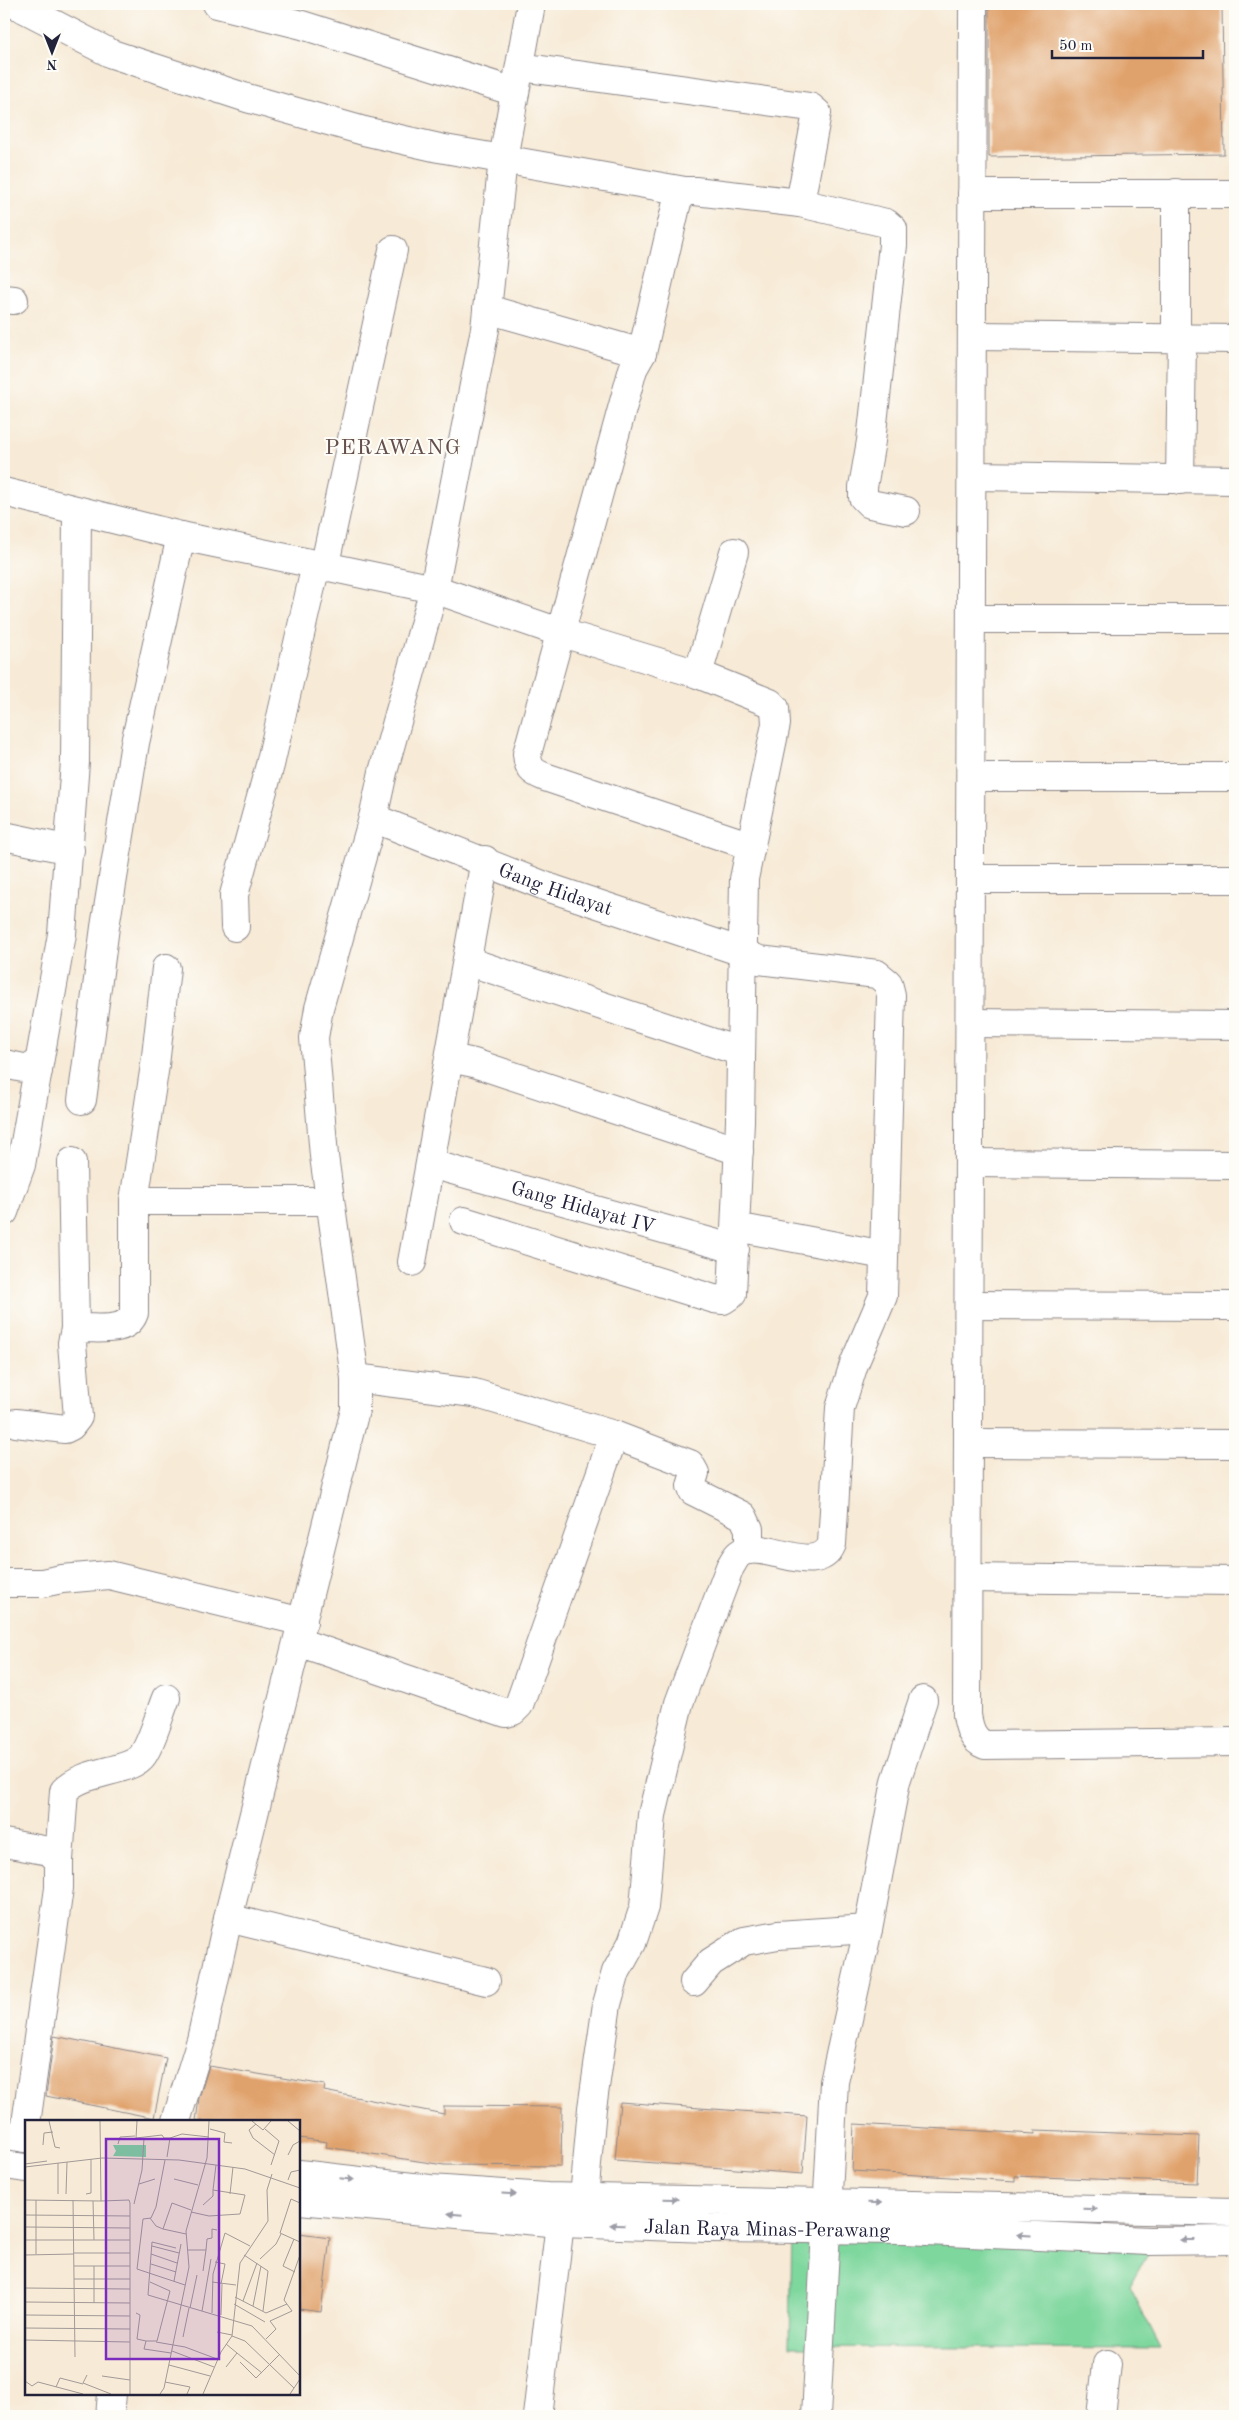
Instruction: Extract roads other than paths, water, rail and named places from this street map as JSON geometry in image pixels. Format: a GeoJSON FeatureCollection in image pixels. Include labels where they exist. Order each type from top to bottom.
{"type":"FeatureCollection","features":[{"type":"Feature","properties":{"kind":"street"},"geometry":{"type":"LineString","coordinates":[[4,23],[14,4],[112,54],[247,98],[364,131],[503,159],[685,191],[800,203],[886,223],[892,230],[893,245],[863,497],[870,504],[906,511]]}},
{"type":"Feature","properties":{"kind":"street"},"geometry":{"type":"LineString","coordinates":[[217,4],[517,80],[810,107],[815,110],[817,117],[800,203]]}},
{"type":"Feature","properties":{"kind":"street"},"geometry":{"type":"LineString","coordinates":[[176,2120],[201,2040],[228,1918],[355,1410],[355,1378],[324,1156],[314,1038],[319,1008],[373,818],[383,772],[434,589],[487,310],[503,159],[531,4]]}},
{"type":"Feature","properties":{"kind":"street"},"geometry":{"type":"LineString","coordinates":[[973,4],[972,879],[967,1715],[969,1728],[980,1743],[984,1745],[1235,1742]]}},
{"type":"Feature","properties":{"kind":"street"},"geometry":{"type":"LineString","coordinates":[[685,191],[677,202],[642,353],[633,368],[562,633],[527,754],[528,765],[532,772],[750,846]]}},
{"type":"Feature","properties":{"kind":"street"},"geometry":{"type":"LineString","coordinates":[[1176,193],[1180,480]]}},
{"type":"Feature","properties":{"kind":"street"},"geometry":{"type":"LineString","coordinates":[[972,194],[1235,194]]}},
{"type":"Feature","properties":{"kind":"street"},"geometry":{"type":"LineString","coordinates":[[235,927],[234,895],[270,765],[320,566],[393,250]]}},
{"type":"Feature","properties":{"kind":"street"},"geometry":{"type":"LineString","coordinates":[[487,310],[642,353]]}},
{"type":"Feature","properties":{"kind":"street"},"geometry":{"type":"LineString","coordinates":[[972,336],[1235,339]]}},
{"type":"Feature","properties":{"kind":"street"},"geometry":{"type":"LineString","coordinates":[[972,476],[1235,480]]}},
{"type":"Feature","properties":{"kind":"street"},"geometry":{"type":"LineString","coordinates":[[4,492],[181,536],[434,589],[562,633],[698,674],[770,703],[775,708],[776,724],[744,879],[739,1152],[733,1291],[730,1297],[723,1300],[464,1221]]}},
{"type":"Feature","properties":{"kind":"street"},"geometry":{"type":"LineString","coordinates":[[4,1212],[21,1165],[62,934],[76,762],[77,511]]}},
{"type":"Feature","properties":{"kind":"street"},"geometry":{"type":"LineString","coordinates":[[82,1100],[105,927],[135,743],[181,536]]}},
{"type":"Feature","properties":{"kind":"street"},"geometry":{"type":"LineString","coordinates":[[698,674],[734,552]]}},
{"type":"Feature","properties":{"kind":"street"},"geometry":{"type":"LineString","coordinates":[[972,619],[1235,619]]}},
{"type":"Feature","properties":{"kind":"street"},"geometry":{"type":"LineString","coordinates":[[972,777],[1235,777]]}},
{"type":"Feature","properties":{"kind":"street","name":"Gang Hidayat"},"geometry":{"type":"LineString","coordinates":[[373,818],[485,860],[550,888],[742,952],[759,960],[877,974],[888,983],[891,995],[884,1255]]}},
{"type":"Feature","properties":{"kind":"street"},"geometry":{"type":"LineString","coordinates":[[4,836],[70,850]]}},
{"type":"Feature","properties":{"kind":"street"},"geometry":{"type":"LineString","coordinates":[[412,1262],[485,860]]}},
{"type":"Feature","properties":{"kind":"street"},"geometry":{"type":"LineString","coordinates":[[972,879],[1235,880]]}},
{"type":"Feature","properties":{"kind":"street"},"geometry":{"type":"LineString","coordinates":[[467,961],[741,1052]]}},
{"type":"Feature","properties":{"kind":"street"},"geometry":{"type":"LineString","coordinates":[[76,1329],[120,1328],[132,1320],[134,1313],[134,1201],[155,1065],[166,968]]}},
{"type":"Feature","properties":{"kind":"street"},"geometry":{"type":"LineString","coordinates":[[971,1023],[1235,1025]]}},
{"type":"Feature","properties":{"kind":"street"},"geometry":{"type":"LineString","coordinates":[[450,1058],[474,1063],[739,1152]]}},
{"type":"Feature","properties":{"kind":"street"},"geometry":{"type":"LineString","coordinates":[[4,1064],[38,1071]]}},
{"type":"Feature","properties":{"kind":"street"},"geometry":{"type":"LineString","coordinates":[[16,1423],[65,1429],[75,1422],[78,1417],[72,1343],[76,1329],[72,1162]]}},
{"type":"Feature","properties":{"kind":"street"},"geometry":{"type":"LineString","coordinates":[[970,1163],[1235,1164]]}},
{"type":"Feature","properties":{"kind":"street","name":"Gang Hidayat IV"},"geometry":{"type":"LineString","coordinates":[[431,1164],[735,1238],[884,1255]]}},
{"type":"Feature","properties":{"kind":"street"},"geometry":{"type":"LineString","coordinates":[[134,1201],[330,1201]]}},
{"type":"Feature","properties":{"kind":"street"},"geometry":{"type":"LineString","coordinates":[[584,2198],[592,2108],[607,2004],[616,1972],[632,1943],[644,1907],[652,1815],[676,1713],[689,1672],[730,1567],[739,1554],[748,1550],[809,1559],[829,1552],[832,1544],[840,1408],[854,1364],[883,1296],[884,1255]]}},
{"type":"Feature","properties":{"kind":"street"},"geometry":{"type":"LineString","coordinates":[[969,1305],[1235,1306]]}},
{"type":"Feature","properties":{"kind":"street"},"geometry":{"type":"LineString","coordinates":[[355,1378],[474,1392],[614,1435],[690,1464],[695,1473],[691,1486],[693,1491],[743,1516],[748,1529],[748,1550]]}},
{"type":"Feature","properties":{"kind":"street"},"geometry":{"type":"LineString","coordinates":[[4,1583],[42,1583],[62,1579],[109,1575],[301,1632],[506,1713],[513,1711],[519,1705],[614,1435]]}},
{"type":"Feature","properties":{"kind":"street"},"geometry":{"type":"LineString","coordinates":[[968,1443],[1235,1444]]}},
{"type":"Feature","properties":{"kind":"street"},"geometry":{"type":"LineString","coordinates":[[968,1578],[1235,1581]]}},
{"type":"Feature","properties":{"kind":"street"},"geometry":{"type":"LineString","coordinates":[[18,2137],[59,1888],[64,1791],[71,1783],[81,1778],[132,1764],[143,1756],[166,1698]]}},
{"type":"Feature","properties":{"kind":"street"},"geometry":{"type":"LineString","coordinates":[[816,2416],[826,2202],[834,2082],[868,1929],[896,1781],[923,1700]]}},
{"type":"Feature","properties":{"kind":"street"},"geometry":{"type":"LineString","coordinates":[[4,1843],[49,1851],[59,1860]]}},
{"type":"Feature","properties":{"kind":"street"},"geometry":{"type":"LineString","coordinates":[[228,1918],[486,1982]]}},
{"type":"Feature","properties":{"kind":"street"},"geometry":{"type":"LineString","coordinates":[[694,1982],[711,1962],[744,1941],[778,1935],[868,1929]]}},
{"type":"Feature","properties":{"kind":"street"},"geometry":{"type":"LineString","coordinates":[[4,2165],[25,2168]]}},
{"type":"Feature","properties":{"kind":"street","name":"Jalan Raya Minas-Perawang"},"geometry":{"type":"LineString","coordinates":[[300,2174],[430,2188],[584,2198],[1235,2212]]}},
{"type":"Feature","properties":{"kind":"street","name":"Jalan Raya Minas-Perawang"},"geometry":{"type":"LineString","coordinates":[[300,2200],[560,2223],[709,2228],[905,2230],[1149,2240],[1235,2240]]}},
{"type":"Feature","properties":{"kind":"street"},"geometry":{"type":"LineString","coordinates":[[537,2416],[560,2223]]}},
{"type":"Feature","properties":{"kind":"street"},"geometry":{"type":"LineString","coordinates":[[1102,2416],[1107,2364]]}},
{"type":"Feature","properties":{"kind":"street"},"geometry":{"type":"LineString","coordinates":[[110,2416],[112,2395]]}},
{"type":"Feature","properties":{"kind":"district","name":"PERAWANG"},"geometry":{"type":"Point","coordinates":[393,446]}}]}
